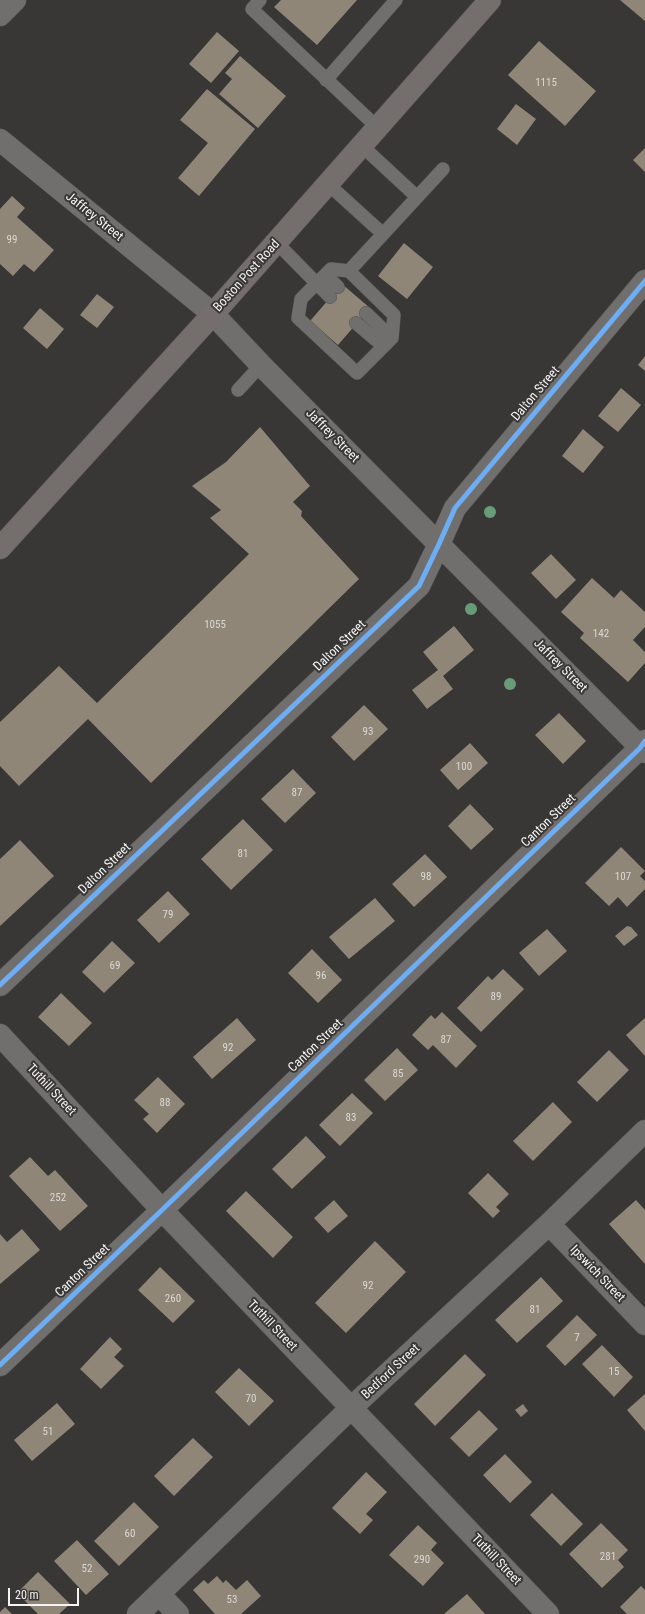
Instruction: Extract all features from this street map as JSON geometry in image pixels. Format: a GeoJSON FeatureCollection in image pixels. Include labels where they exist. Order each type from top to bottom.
{"type":"FeatureCollection","features":[{"type":"Feature","properties":{"kind":"main road","name":"Boston Post Road"},"geometry":{"type":"LineString","coordinates":[[0,548],[213,314],[328,184],[361,144],[490,0]]}},
{"type":"Feature","properties":{"kind":"street"},"geometry":{"type":"LineString","coordinates":[[0,15],[15,0]]}},
{"type":"Feature","properties":{"kind":"street","name":"Jaffrey Street"},"geometry":{"type":"LineString","coordinates":[[0,140],[213,314],[643,747]]}},
{"type":"Feature","properties":{"kind":"street","name":"Dalton Street"},"geometry":{"type":"LineString","coordinates":[[0,985],[419,586],[440,544],[455,508],[645,281]]}},
{"type":"Feature","properties":{"kind":"street","name":"Canton Street"},"geometry":{"type":"LineString","coordinates":[[0,1365],[643,747]]}},
{"type":"Feature","properties":{"kind":"street","name":"Tuthill Street"},"geometry":{"type":"LineString","coordinates":[[0,1035],[162,1210],[350,1409],[548,1614]]}},
{"type":"Feature","properties":{"kind":"street","name":"Bedford Street"},"geometry":{"type":"LineString","coordinates":[[138,1614],[350,1409],[549,1224],[645,1131]]}},
{"type":"Feature","properties":{"kind":"street","name":"Ipswich Street"},"geometry":{"type":"LineString","coordinates":[[549,1224],[645,1324]]}},
{"type":"Feature","properties":{"kind":"street"},"geometry":{"type":"LineString","coordinates":[[159,1594],[178,1614]]}},
{"type":"Feature","properties":{"kind":"lane"},"geometry":{"type":"LineString","coordinates":[[260,0],[252,9],[377,127]]}},
{"type":"Feature","properties":{"kind":"lane"},"geometry":{"type":"LineString","coordinates":[[326,80],[396,0]]}},
{"type":"Feature","properties":{"kind":"lane"},"geometry":{"type":"LineString","coordinates":[[361,144],[416,196]]}},
{"type":"Feature","properties":{"kind":"lane"},"geometry":{"type":"LineString","coordinates":[[349,271],[416,196],[443,169]]}},
{"type":"Feature","properties":{"kind":"lane"},"geometry":{"type":"LineString","coordinates":[[328,184],[383,234]]}},
{"type":"Feature","properties":{"kind":"lane"},"geometry":{"type":"LineString","coordinates":[[276,242],[317,285],[334,292],[326,275]]}},
{"type":"Feature","properties":{"kind":"lane"},"geometry":{"type":"LineString","coordinates":[[331,269],[349,271],[394,315],[387,342],[357,373],[298,318],[302,299],[331,269]]}},
{"type":"Feature","properties":{"kind":"lane"},"geometry":{"type":"LineString","coordinates":[[366,313],[387,342]]}},
{"type":"Feature","properties":{"kind":"lane"},"geometry":{"type":"LineString","coordinates":[[356,323],[387,342]]}},
{"type":"Feature","properties":{"kind":"lane"},"geometry":{"type":"LineString","coordinates":[[238,390],[261,364]]}},
{"type":"Feature","properties":{"kind":"building"},"geometry":{"type":"Polygon","coordinates":[[[281,0],[357,0],[317,45],[274,7],[281,0]]]}},
{"type":"Feature","properties":{"kind":"building"},"geometry":{"type":"Polygon","coordinates":[[[620,0],[645,0],[645,21],[620,0]]]}},
{"type":"Feature","properties":{"kind":"building"},"geometry":{"type":"Polygon","coordinates":[[[217,32],[239,51],[211,83],[189,64],[217,32]]]}},
{"type":"Feature","properties":{"kind":"building"},"geometry":{"type":"Polygon","coordinates":[[[539,41],[596,91],[565,126],[508,75],[539,41]]]}},
{"type":"Feature","properties":{"kind":"building"},"geometry":{"type":"Polygon","coordinates":[[[240,56],[286,96],[258,128],[219,94],[232,79],[225,73],[240,56]]]}},
{"type":"Feature","properties":{"kind":"building"},"geometry":{"type":"Polygon","coordinates":[[[207,89],[255,129],[199,196],[178,178],[208,143],[180,120],[207,89]]]}},
{"type":"Feature","properties":{"kind":"building"},"geometry":{"type":"Polygon","coordinates":[[[516,104],[536,119],[517,145],[497,129],[516,104]]]}},
{"type":"Feature","properties":{"kind":"building"},"geometry":{"type":"Polygon","coordinates":[[[645,148],[645,172],[633,160],[645,148]]]}},
{"type":"Feature","properties":{"kind":"building"},"geometry":{"type":"Polygon","coordinates":[[[12,196],[25,208],[17,217],[54,250],[34,272],[24,264],[13,276],[0,264],[0,209],[12,196]]]}},
{"type":"Feature","properties":{"kind":"building"},"geometry":{"type":"Polygon","coordinates":[[[404,243],[433,267],[407,299],[378,276],[404,243]]]}},
{"type":"Feature","properties":{"kind":"building"},"geometry":{"type":"Polygon","coordinates":[[[342,284],[370,308],[338,345],[310,321],[342,284]]]}},
{"type":"Feature","properties":{"kind":"building"},"geometry":{"type":"Polygon","coordinates":[[[97,294],[114,307],[97,328],[80,315],[97,294]]]}},
{"type":"Feature","properties":{"kind":"building"},"geometry":{"type":"Polygon","coordinates":[[[40,308],[64,329],[47,349],[23,328],[40,308]]]}},
{"type":"Feature","properties":{"kind":"building"},"geometry":{"type":"Polygon","coordinates":[[[645,356],[645,371],[638,365],[645,356]]]}},
{"type":"Feature","properties":{"kind":"building"},"geometry":{"type":"Polygon","coordinates":[[[621,388],[641,405],[618,432],[598,416],[621,388]]]}},
{"type":"Feature","properties":{"kind":"building"},"geometry":{"type":"Polygon","coordinates":[[[260,427],[310,486],[293,502],[302,511],[301,516],[359,579],[151,783],[88,719],[19,786],[0,766],[0,722],[59,666],[97,703],[249,554],[210,518],[221,510],[192,486],[226,462],[260,427]]]}},
{"type":"Feature","properties":{"kind":"building"},"geometry":{"type":"Polygon","coordinates":[[[583,429],[604,447],[583,473],[562,456],[583,429]]]}},
{"type":"Feature","properties":{"kind":"building"},"geometry":{"type":"Polygon","coordinates":[[[551,554],[576,580],[556,599],[531,573],[551,554]]]}},
{"type":"Feature","properties":{"kind":"building"},"geometry":{"type":"Polygon","coordinates":[[[592,578],[614,598],[621,590],[645,612],[645,627],[633,640],[645,652],[645,663],[628,682],[580,638],[584,633],[561,612],[592,578]]]}},
{"type":"Feature","properties":{"kind":"building"},"geometry":{"type":"Polygon","coordinates":[[[454,626],[474,650],[443,676],[453,689],[427,709],[412,690],[438,670],[423,652],[454,626]]]}},
{"type":"Feature","properties":{"kind":"building"},"geometry":{"type":"Polygon","coordinates":[[[364,705],[388,729],[354,761],[331,737],[364,705]]]}},
{"type":"Feature","properties":{"kind":"building"},"geometry":{"type":"Polygon","coordinates":[[[559,713],[586,741],[563,764],[535,735],[559,713]]]}},
{"type":"Feature","properties":{"kind":"building"},"geometry":{"type":"Polygon","coordinates":[[[470,743],[488,763],[458,790],[440,770],[470,743]]]}},
{"type":"Feature","properties":{"kind":"building"},"geometry":{"type":"Polygon","coordinates":[[[293,769],[316,793],[285,823],[261,799],[293,769]]]}},
{"type":"Feature","properties":{"kind":"building"},"geometry":{"type":"Polygon","coordinates":[[[470,804],[494,829],[471,850],[448,826],[470,804]]]}},
{"type":"Feature","properties":{"kind":"building"},"geometry":{"type":"Polygon","coordinates":[[[243,819],[273,850],[231,890],[201,859],[243,819]]]}},
{"type":"Feature","properties":{"kind":"building"},"geometry":{"type":"Polygon","coordinates":[[[20,840],[54,876],[0,926],[0,859],[20,840]]]}},
{"type":"Feature","properties":{"kind":"building"},"geometry":{"type":"Polygon","coordinates":[[[621,847],[645,871],[640,876],[645,881],[645,889],[627,907],[618,897],[609,906],[585,883],[621,847]]]}},
{"type":"Feature","properties":{"kind":"building"},"geometry":{"type":"Polygon","coordinates":[[[425,854],[447,877],[414,907],[392,884],[425,854]]]}},
{"type":"Feature","properties":{"kind":"building"},"geometry":{"type":"Polygon","coordinates":[[[168,891],[190,914],[159,943],[137,920],[168,891]]]}},
{"type":"Feature","properties":{"kind":"building"},"geometry":{"type":"Polygon","coordinates":[[[375,898],[395,921],[349,959],[329,937],[375,898]]]}},
{"type":"Feature","properties":{"kind":"building"},"geometry":{"type":"Polygon","coordinates":[[[627,926],[631,927],[638,935],[624,946],[615,936],[627,926]]]}},
{"type":"Feature","properties":{"kind":"building"},"geometry":{"type":"Polygon","coordinates":[[[547,929],[567,951],[539,976],[519,953],[547,929]]]}},
{"type":"Feature","properties":{"kind":"building"},"geometry":{"type":"Polygon","coordinates":[[[112,941],[135,963],[104,993],[82,972],[112,941]]]}},
{"type":"Feature","properties":{"kind":"building"},"geometry":{"type":"Polygon","coordinates":[[[312,949],[342,980],[318,1003],[288,973],[312,949]]]}},
{"type":"Feature","properties":{"kind":"building"},"geometry":{"type":"Polygon","coordinates":[[[503,969],[524,989],[481,1032],[457,1008],[488,976],[492,980],[503,969]]]}},
{"type":"Feature","properties":{"kind":"building"},"geometry":{"type":"Polygon","coordinates":[[[61,993],[92,1023],[69,1046],[38,1017],[61,993]]]}},
{"type":"Feature","properties":{"kind":"building"},"geometry":{"type":"Polygon","coordinates":[[[442,1012],[477,1046],[456,1068],[433,1045],[428,1050],[412,1035],[431,1015],[435,1019],[442,1012]]]}},
{"type":"Feature","properties":{"kind":"building"},"geometry":{"type":"Polygon","coordinates":[[[237,1018],[256,1040],[212,1079],[193,1057],[237,1018]]]}},
{"type":"Feature","properties":{"kind":"building"},"geometry":{"type":"Polygon","coordinates":[[[645,1018],[645,1056],[626,1035],[645,1018]]]}},
{"type":"Feature","properties":{"kind":"building"},"geometry":{"type":"Polygon","coordinates":[[[397,1048],[418,1070],[385,1101],[364,1080],[397,1048]]]}},
{"type":"Feature","properties":{"kind":"building"},"geometry":{"type":"Polygon","coordinates":[[[609,1050],[629,1070],[597,1102],[577,1082],[609,1050]]]}},
{"type":"Feature","properties":{"kind":"building"},"geometry":{"type":"Polygon","coordinates":[[[158,1077],[185,1104],[157,1133],[143,1119],[149,1114],[134,1100],[158,1077]]]}},
{"type":"Feature","properties":{"kind":"building"},"geometry":{"type":"Polygon","coordinates":[[[352,1093],[373,1113],[340,1146],[319,1125],[352,1093]]]}},
{"type":"Feature","properties":{"kind":"building"},"geometry":{"type":"Polygon","coordinates":[[[553,1102],[572,1122],[533,1161],[513,1141],[553,1102]]]}},
{"type":"Feature","properties":{"kind":"building"},"geometry":{"type":"Polygon","coordinates":[[[306,1136],[326,1157],[292,1189],[272,1169],[306,1136]]]}},
{"type":"Feature","properties":{"kind":"building"},"geometry":{"type":"Polygon","coordinates":[[[30,1157],[48,1176],[55,1170],[88,1206],[60,1231],[9,1176],[30,1157]]]}},
{"type":"Feature","properties":{"kind":"building"},"geometry":{"type":"Polygon","coordinates":[[[488,1173],[509,1194],[496,1207],[500,1211],[493,1218],[468,1193],[488,1173]]]}},
{"type":"Feature","properties":{"kind":"building"},"geometry":{"type":"Polygon","coordinates":[[[246,1191],[293,1237],[273,1258],[226,1211],[246,1191]]]}},
{"type":"Feature","properties":{"kind":"building"},"geometry":{"type":"Polygon","coordinates":[[[334,1200],[348,1216],[328,1233],[314,1218],[334,1200]]]}},
{"type":"Feature","properties":{"kind":"building"},"geometry":{"type":"Polygon","coordinates":[[[636,1200],[645,1210],[645,1264],[609,1224],[636,1200]]]}},
{"type":"Feature","properties":{"kind":"building"},"geometry":{"type":"Polygon","coordinates":[[[22,1229],[40,1250],[0,1284],[0,1234],[7,1242],[22,1229]]]}},
{"type":"Feature","properties":{"kind":"building"},"geometry":{"type":"Polygon","coordinates":[[[375,1241],[406,1272],[346,1333],[315,1303],[375,1241]]]}},
{"type":"Feature","properties":{"kind":"building"},"geometry":{"type":"Polygon","coordinates":[[[160,1267],[195,1301],[173,1323],[138,1290],[160,1267]]]}},
{"type":"Feature","properties":{"kind":"building"},"geometry":{"type":"Polygon","coordinates":[[[541,1277],[563,1301],[517,1343],[495,1320],[541,1277]]]}},
{"type":"Feature","properties":{"kind":"building"},"geometry":{"type":"Polygon","coordinates":[[[577,1315],[597,1335],[565,1366],[546,1346],[577,1315]]]}},
{"type":"Feature","properties":{"kind":"building"},"geometry":{"type":"Polygon","coordinates":[[[110,1337],[122,1349],[114,1357],[124,1366],[101,1389],[80,1369],[110,1337]]]}},
{"type":"Feature","properties":{"kind":"building"},"geometry":{"type":"Polygon","coordinates":[[[602,1345],[633,1377],[614,1397],[582,1364],[602,1345]]]}},
{"type":"Feature","properties":{"kind":"building"},"geometry":{"type":"Polygon","coordinates":[[[465,1354],[486,1375],[435,1426],[414,1404],[465,1354]]]}},
{"type":"Feature","properties":{"kind":"building"},"geometry":{"type":"Polygon","coordinates":[[[239,1368],[274,1401],[249,1426],[215,1392],[239,1368]]]}},
{"type":"Feature","properties":{"kind":"building"},"geometry":{"type":"Polygon","coordinates":[[[645,1394],[645,1431],[627,1410],[645,1394]]]}},
{"type":"Feature","properties":{"kind":"building"},"geometry":{"type":"Polygon","coordinates":[[[57,1403],[75,1424],[32,1461],[14,1440],[57,1403]]]}},
{"type":"Feature","properties":{"kind":"building"},"geometry":{"type":"Polygon","coordinates":[[[523,1404],[528,1411],[521,1417],[515,1410],[523,1404]]]}},
{"type":"Feature","properties":{"kind":"building"},"geometry":{"type":"Polygon","coordinates":[[[479,1410],[498,1429],[469,1457],[450,1438],[479,1410]]]}},
{"type":"Feature","properties":{"kind":"building"},"geometry":{"type":"Polygon","coordinates":[[[193,1438],[213,1457],[174,1496],[154,1476],[193,1438]]]}},
{"type":"Feature","properties":{"kind":"building"},"geometry":{"type":"Polygon","coordinates":[[[505,1454],[532,1482],[510,1503],[483,1475],[505,1454]]]}},
{"type":"Feature","properties":{"kind":"building"},"geometry":{"type":"Polygon","coordinates":[[[366,1472],[387,1492],[366,1514],[373,1520],[360,1534],[332,1508],[366,1472]]]}},
{"type":"Feature","properties":{"kind":"building"},"geometry":{"type":"Polygon","coordinates":[[[552,1493],[583,1524],[561,1546],[530,1515],[552,1493]]]}},
{"type":"Feature","properties":{"kind":"building"},"geometry":{"type":"Polygon","coordinates":[[[134,1502],[159,1527],[119,1566],[94,1541],[134,1502]]]}},
{"type":"Feature","properties":{"kind":"building"},"geometry":{"type":"Polygon","coordinates":[[[601,1523],[628,1550],[618,1560],[624,1567],[602,1588],[569,1554],[601,1523]]]}},
{"type":"Feature","properties":{"kind":"building"},"geometry":{"type":"Polygon","coordinates":[[[418,1525],[437,1543],[431,1550],[444,1563],[423,1586],[389,1555],[418,1525]]]}},
{"type":"Feature","properties":{"kind":"building"},"geometry":{"type":"Polygon","coordinates":[[[77,1540],[109,1574],[86,1595],[54,1561],[77,1540]]]}},
{"type":"Feature","properties":{"kind":"building"},"geometry":{"type":"Polygon","coordinates":[[[38,1572],[70,1604],[59,1614],[38,1614],[17,1593],[38,1572]]]}},
{"type":"Feature","properties":{"kind":"building"},"geometry":{"type":"Polygon","coordinates":[[[217,1576],[223,1583],[226,1580],[236,1590],[247,1580],[261,1596],[241,1614],[215,1614],[193,1590],[204,1580],[208,1584],[217,1576]]]}},
{"type":"Feature","properties":{"kind":"building"},"geometry":{"type":"Polygon","coordinates":[[[641,1586],[645,1590],[645,1614],[627,1614],[620,1607],[641,1586]]]}},
{"type":"Feature","properties":{"kind":"building"},"geometry":{"type":"Polygon","coordinates":[[[467,1594],[485,1614],[444,1614],[467,1594]]]}},
{"type":"Feature","properties":{"kind":"building"},"geometry":{"type":"Polygon","coordinates":[[[5,1607],[12,1614],[0,1614],[5,1607]]]}},
{"type":"Feature","properties":{"kind":"cycle path"},"geometry":{"type":"LineString","coordinates":[[0,985],[419,586],[455,508],[645,281]]}},
{"type":"Feature","properties":{"kind":"cycle path"},"geometry":{"type":"LineString","coordinates":[[0,1365],[640,748],[645,741]]}}]}
